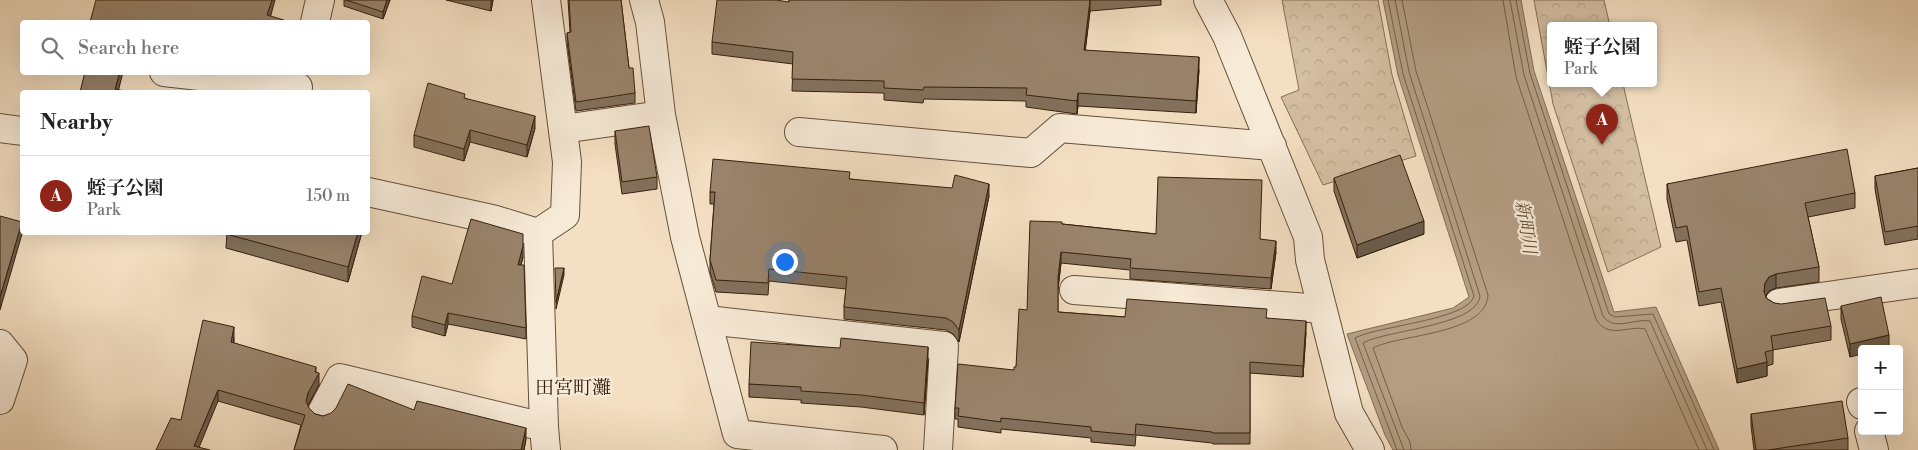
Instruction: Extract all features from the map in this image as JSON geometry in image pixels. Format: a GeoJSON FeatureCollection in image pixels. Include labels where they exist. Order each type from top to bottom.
{"type":"FeatureCollection","features":[{"type":"Feature","properties":{"kind":"street"},"geometry":{"type":"LineString","coordinates":[[315,20],[320,0]]}},
{"type":"Feature","properties":{"kind":"street"},"geometry":{"type":"LineString","coordinates":[[538,233],[565,215],[567,162],[546,0]]}},
{"type":"Feature","properties":{"kind":"street"},"geometry":{"type":"LineString","coordinates":[[644,0],[650,22],[661,115],[685,237],[737,434],[883,450]]}},
{"type":"Feature","properties":{"kind":"street"},"geometry":{"type":"LineString","coordinates":[[1208,0],[1228,36],[1308,237],[1310,260],[1349,413],[1370,450]]}},
{"type":"Feature","properties":{"kind":"street"},"geometry":{"type":"LineString","coordinates":[[198,75],[299,84]]}},
{"type":"Feature","properties":{"kind":"street"},"geometry":{"type":"LineString","coordinates":[[563,129],[661,115]]}},
{"type":"Feature","properties":{"kind":"street"},"geometry":{"type":"LineString","coordinates":[[0,128],[20,131]]}},
{"type":"Feature","properties":{"kind":"street"},"geometry":{"type":"LineString","coordinates":[[798,132],[1031,153],[1060,128],[1272,146]]}},
{"type":"Feature","properties":{"kind":"street"},"geometry":{"type":"LineString","coordinates":[[370,192],[496,220],[538,233]]}},
{"type":"Feature","properties":{"kind":"street"},"geometry":{"type":"LineString","coordinates":[[322,412],[340,378],[545,439],[538,233]]}},
{"type":"Feature","properties":{"kind":"street"},"geometry":{"type":"LineString","coordinates":[[1779,303],[1918,283]]}},
{"type":"Feature","properties":{"kind":"street"},"geometry":{"type":"LineString","coordinates":[[1074,290],[1322,309]]}},
{"type":"Feature","properties":{"kind":"street"},"geometry":{"type":"LineString","coordinates":[[707,320],[944,346],[938,450]]}},
{"type":"Feature","properties":{"kind":"street"},"geometry":{"type":"LineString","coordinates":[[0,344],[13,360],[0,400]]}},
{"type":"Feature","properties":{"kind":"street"},"geometry":{"type":"LineString","coordinates":[[1870,435],[1874,450]]}},
{"type":"Feature","properties":{"kind":"green space"},"geometry":{"type":"Polygon","coordinates":[[[1282,0],[1378,0],[1392,75],[1416,156],[1323,185],[1281,97],[1299,90],[1282,0]]]}},
{"type":"Feature","properties":{"kind":"green space"},"geometry":{"type":"Polygon","coordinates":[[[1534,0],[1604,0],[1609,22],[1547,22],[1547,71],[1534,0]]]}},
{"type":"Feature","properties":{"kind":"green space"},"geometry":{"type":"Polygon","coordinates":[[[1550,87],[1624,87],[1661,247],[1608,272],[1553,104],[1550,87]]]}},
{"type":"Feature","properties":{"kind":"water","name":"新町川"},"geometry":{"type":"Polygon","coordinates":[[[1383,0],[1521,0],[1534,71],[1614,312],[1656,307],[1719,450],[1393,450],[1385,435],[1347,334],[1453,308],[1469,297],[1398,75],[1383,0]]]}},
{"type":"Feature","properties":{"kind":"building"},"geometry":{"type":"Polygon","coordinates":[[[96,0],[272,0],[267,15],[284,20],[91,20],[96,0]]]}},
{"type":"Feature","properties":{"kind":"building"},"geometry":{"type":"Polygon","coordinates":[[[346,0],[387,0],[383,12],[346,0]]]}},
{"type":"Feature","properties":{"kind":"building"},"geometry":{"type":"Polygon","coordinates":[[[569,0],[621,0],[629,68],[633,68],[635,93],[576,102],[567,33],[571,32],[569,0]]]}},
{"type":"Feature","properties":{"kind":"building"},"geometry":{"type":"Polygon","coordinates":[[[717,0],[776,0],[789,2],[789,0],[1090,0],[1084,50],[1199,57],[1196,101],[1078,93],[1077,101],[1026,95],[1027,88],[924,87],[923,90],[884,88],[884,81],[792,79],[793,52],[712,42],[717,0]]]}},
{"type":"Feature","properties":{"kind":"building"},"geometry":{"type":"Polygon","coordinates":[[[84,75],[119,75],[115,89],[120,90],[80,90],[84,75]]]}},
{"type":"Feature","properties":{"kind":"building"},"geometry":{"type":"Polygon","coordinates":[[[428,83],[465,94],[464,98],[535,116],[527,145],[470,130],[464,149],[414,135],[428,83]]]}},
{"type":"Feature","properties":{"kind":"building"},"geometry":{"type":"Polygon","coordinates":[[[649,126],[657,177],[622,182],[615,131],[649,126]]]}},
{"type":"Feature","properties":{"kind":"building"},"geometry":{"type":"Polygon","coordinates":[[[1847,149],[1855,193],[1805,203],[1819,267],[1776,274],[1769,277],[1765,283],[1764,291],[1766,298],[1774,303],[1781,304],[1825,298],[1831,326],[1771,336],[1773,350],[1765,352],[1767,362],[1737,369],[1721,288],[1699,292],[1687,226],[1676,228],[1667,184],[1847,149]]]}},
{"type":"Feature","properties":{"kind":"building"},"geometry":{"type":"Polygon","coordinates":[[[1400,155],[1424,221],[1357,245],[1334,178],[1400,155]]]}},
{"type":"Feature","properties":{"kind":"building"},"geometry":{"type":"Polygon","coordinates":[[[713,159],[850,172],[849,179],[952,188],[955,175],[989,184],[959,330],[953,322],[946,318],[844,307],[847,277],[769,269],[768,283],[716,280],[710,260],[715,192],[710,192],[713,159]]]}},
{"type":"Feature","properties":{"kind":"building"},"geometry":{"type":"Polygon","coordinates":[[[1918,168],[1918,226],[1885,232],[1875,176],[1918,168]]]}},
{"type":"Feature","properties":{"kind":"building"},"geometry":{"type":"Polygon","coordinates":[[[1158,177],[1262,180],[1260,239],[1276,241],[1271,278],[1130,268],[1131,259],[1061,252],[1058,278],[1058,312],[1125,317],[1127,299],[1267,309],[1266,318],[1306,321],[1303,366],[1250,362],[1250,433],[1213,433],[1136,424],[1135,435],[1091,431],[1091,427],[1001,418],[1001,422],[958,416],[959,408],[955,408],[958,364],[1014,370],[1014,367],[1016,367],[1019,309],[1027,310],[1030,221],[1062,222],[1062,224],[1156,234],[1158,177]]]}},
{"type":"Feature","properties":{"kind":"building"},"geometry":{"type":"Polygon","coordinates":[[[0,216],[20,221],[20,229],[0,297],[0,216]]]}},
{"type":"Feature","properties":{"kind":"building"},"geometry":{"type":"Polygon","coordinates":[[[471,219],[523,234],[523,246],[518,265],[524,265],[526,328],[448,313],[445,325],[412,316],[422,276],[452,284],[471,219]]]}},
{"type":"Feature","properties":{"kind":"building"},"geometry":{"type":"Polygon","coordinates":[[[230,235],[357,235],[348,267],[230,235]]]}},
{"type":"Feature","properties":{"kind":"building"},"geometry":{"type":"Polygon","coordinates":[[[555,268],[564,268],[556,302],[555,268]]]}},
{"type":"Feature","properties":{"kind":"building"},"geometry":{"type":"Polygon","coordinates":[[[1881,297],[1889,335],[1850,344],[1841,306],[1881,297]]]}},
{"type":"Feature","properties":{"kind":"building"},"geometry":{"type":"Polygon","coordinates":[[[203,320],[234,327],[231,342],[316,367],[315,372],[319,373],[308,393],[306,401],[309,408],[315,414],[323,416],[331,413],[336,408],[348,384],[414,410],[417,401],[526,428],[521,450],[294,450],[305,415],[218,390],[194,446],[210,450],[156,450],[171,418],[181,420],[203,320]]]}},
{"type":"Feature","properties":{"kind":"building"},"geometry":{"type":"Polygon","coordinates":[[[841,338],[928,347],[924,403],[861,395],[801,391],[801,387],[749,384],[751,342],[840,348],[841,338]]]}},
{"type":"Feature","properties":{"kind":"building"},"geometry":{"type":"Polygon","coordinates":[[[1842,401],[1848,438],[1768,450],[1756,450],[1751,414],[1842,401]]]}},
{"type":"Feature","properties":{"kind":"place","name":"蛭子公園"},"geometry":{"type":"Point","coordinates":[1602,145]}},
{"type":"Feature","properties":{"kind":"district","name":"田宮町灘"},"geometry":{"type":"Point","coordinates":[573,387]}}]}
